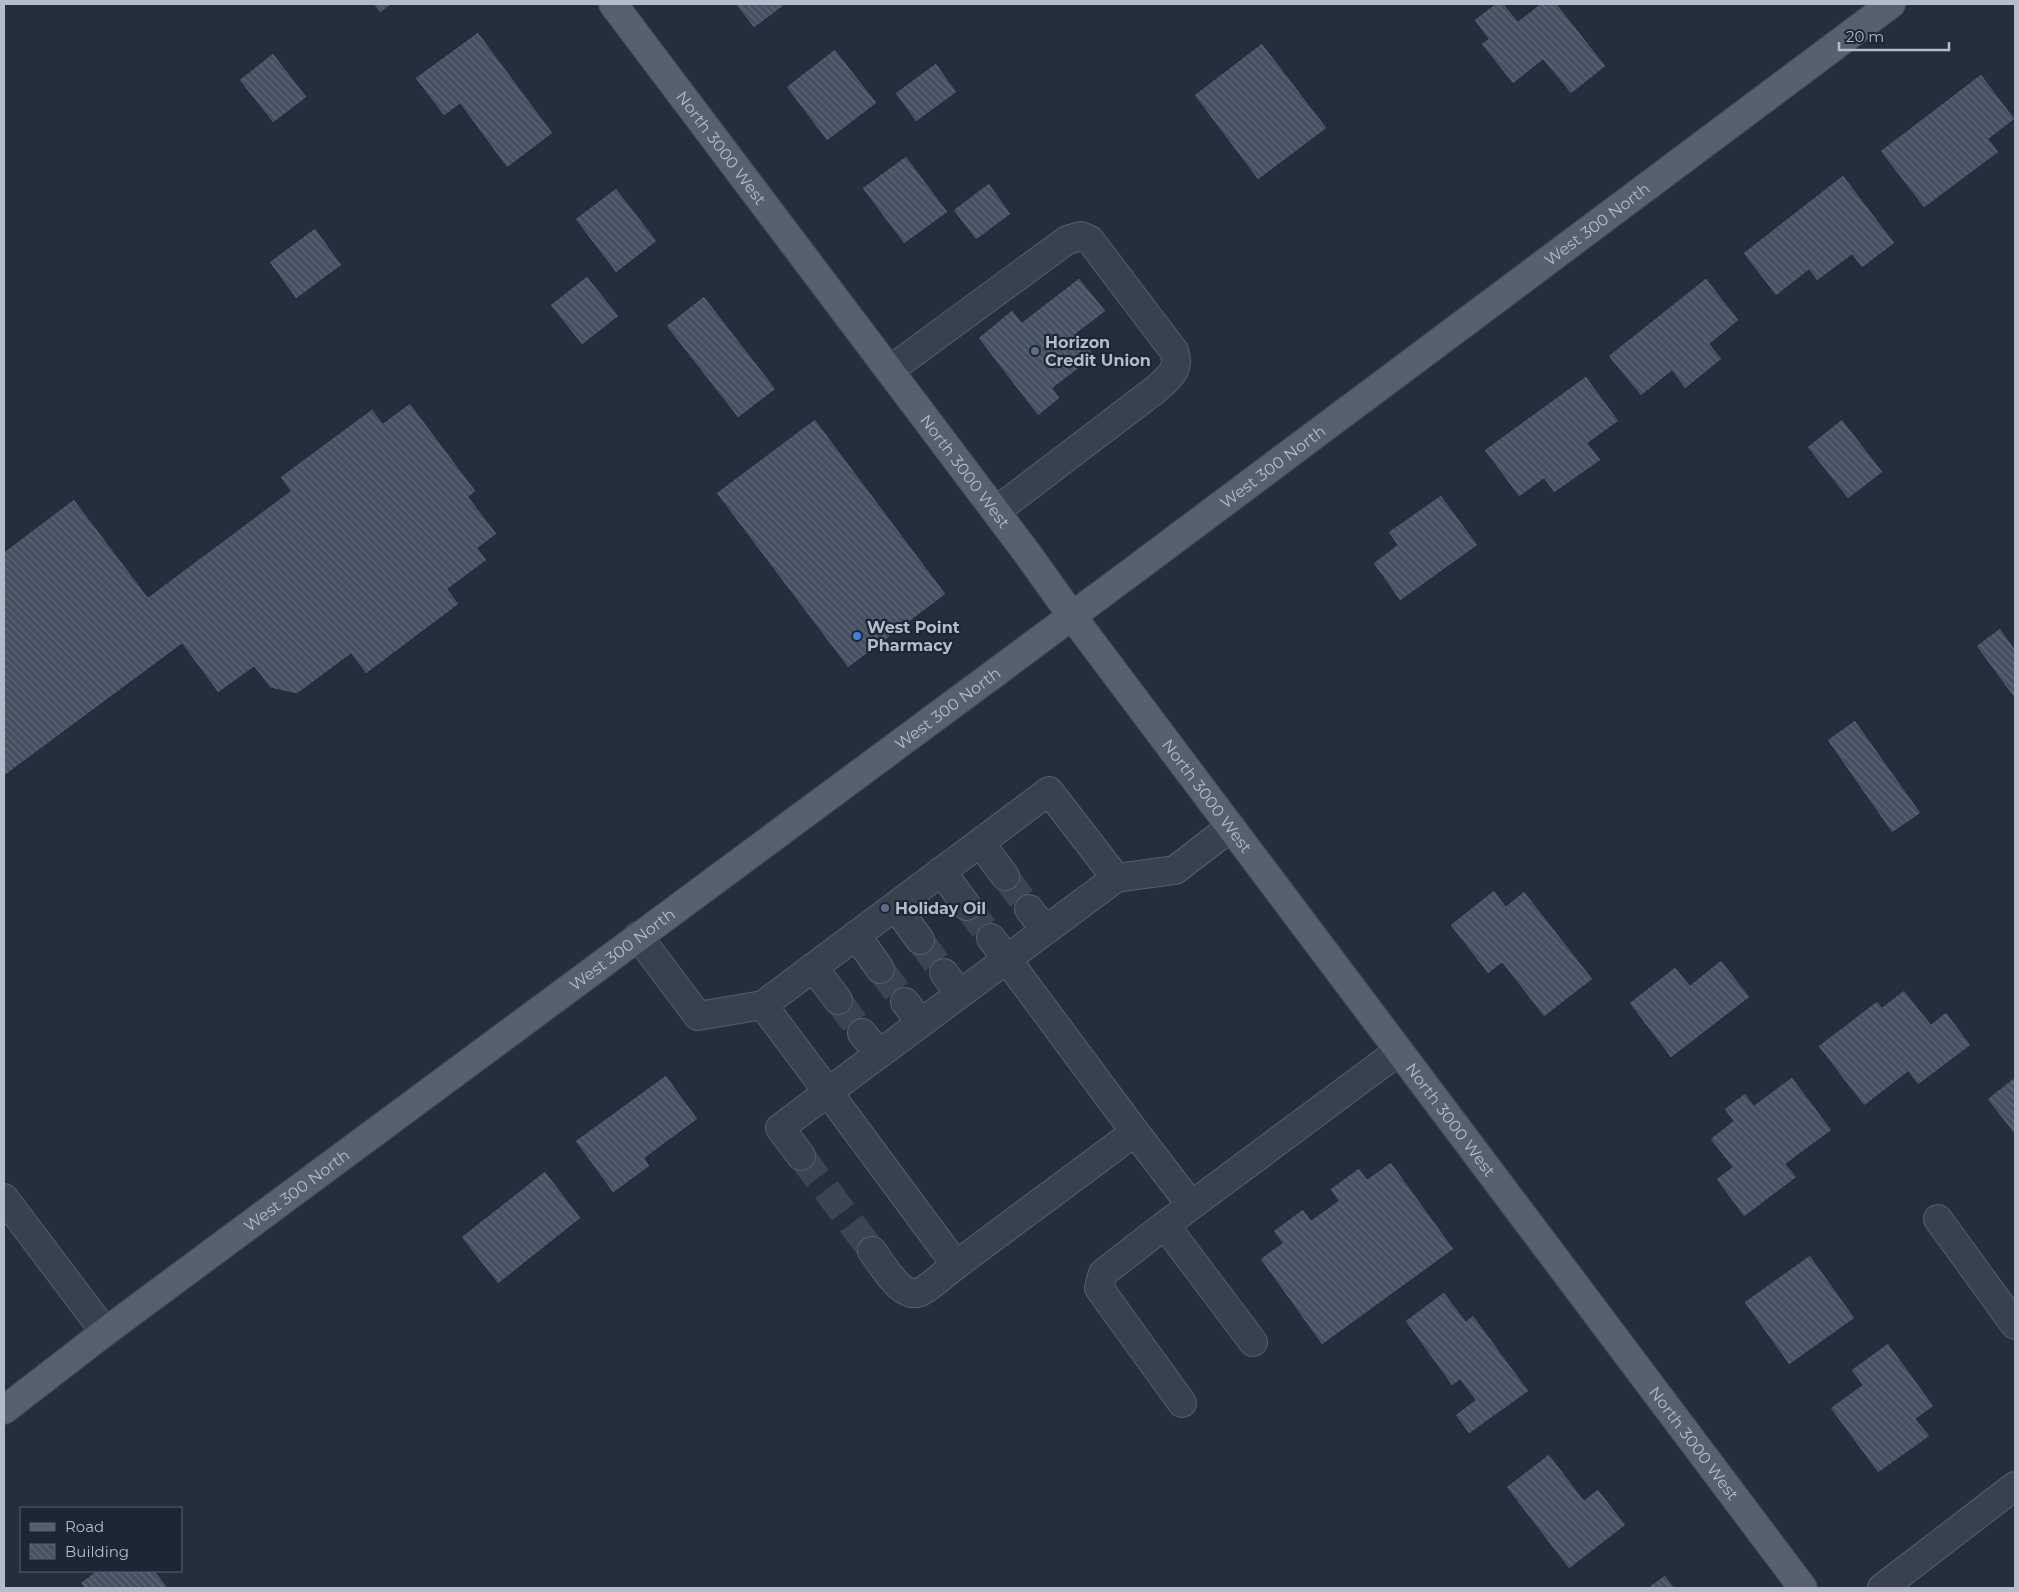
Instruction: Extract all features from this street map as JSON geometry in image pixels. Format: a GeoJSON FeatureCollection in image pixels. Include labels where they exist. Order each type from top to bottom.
{"type":"FeatureCollection","features":[{"type":"Feature","properties":{"kind":"main road","name":"North 3000 West"},"geometry":{"type":"LineString","coordinates":[[613,4],[996,511],[1072,616],[1803,1588]]}},
{"type":"Feature","properties":{"kind":"main road","name":"West 300 North"},"geometry":{"type":"LineString","coordinates":[[4,1410],[105,1332],[1072,616],[1891,4]]}},
{"type":"Feature","properties":{"kind":"street"},"geometry":{"type":"LineString","coordinates":[[890,370],[1067,240],[1081,236],[1090,240],[1174,351],[1177,360],[1170,377],[996,511]]}},
{"type":"Feature","properties":{"kind":"street"},"geometry":{"type":"LineString","coordinates":[[638,936],[698,1016],[762,1004],[1049,791],[1116,878]]}},
{"type":"Feature","properties":{"kind":"street"},"geometry":{"type":"LineString","coordinates":[[800,1156],[780,1128],[921,1023],[952,983],[1037,920],[1116,878],[1175,870],[1231,828]]}},
{"type":"Feature","properties":{"kind":"street"},"geometry":{"type":"LineString","coordinates":[[980,843],[1005,876]]}},
{"type":"Feature","properties":{"kind":"street"},"geometry":{"type":"LineString","coordinates":[[941,871],[967,906]]}},
{"type":"Feature","properties":{"kind":"street"},"geometry":{"type":"LineString","coordinates":[[895,906],[920,940]]}},
{"type":"Feature","properties":{"kind":"street"},"geometry":{"type":"LineString","coordinates":[[856,935],[880,969]]}},
{"type":"Feature","properties":{"kind":"street"},"geometry":{"type":"LineString","coordinates":[[999,949],[1191,1205]]}},
{"type":"Feature","properties":{"kind":"street"},"geometry":{"type":"LineString","coordinates":[[813,967],[838,1000]]}},
{"type":"Feature","properties":{"kind":"street"},"geometry":{"type":"LineString","coordinates":[[905,1002],[921,1023]]}},
{"type":"Feature","properties":{"kind":"street"},"geometry":{"type":"LineString","coordinates":[[762,1004],[956,1265]]}},
{"type":"Feature","properties":{"kind":"street"},"geometry":{"type":"LineString","coordinates":[[862,1033],[879,1054]]}},
{"type":"Feature","properties":{"kind":"street"},"geometry":{"type":"LineString","coordinates":[[1182,1403],[1099,1288],[1103,1274],[1191,1205],[1398,1051]]}},
{"type":"Feature","properties":{"kind":"street"},"geometry":{"type":"LineString","coordinates":[[872,1251],[899,1287],[909,1294],[921,1292],[1135,1132]]}},
{"type":"Feature","properties":{"kind":"street"},"geometry":{"type":"LineString","coordinates":[[4,1198],[105,1332]]}},
{"type":"Feature","properties":{"kind":"street"},"geometry":{"type":"LineString","coordinates":[[1938,1219],[2015,1325]]}},
{"type":"Feature","properties":{"kind":"street"},"geometry":{"type":"LineString","coordinates":[[1165,1225],[1252,1342]]}},
{"type":"Feature","properties":{"kind":"street"},"geometry":{"type":"LineString","coordinates":[[1882,1588],[2015,1486]]}},
{"type":"Feature","properties":{"kind":"building"},"geometry":{"type":"Polygon","coordinates":[[[373,4],[392,4],[380,13],[373,4]]]}},
{"type":"Feature","properties":{"kind":"building"},"geometry":{"type":"Polygon","coordinates":[[[735,4],[786,4],[754,28],[735,4]]]}},
{"type":"Feature","properties":{"kind":"building"},"geometry":{"type":"Polygon","coordinates":[[[1495,4],[1504,4],[1518,21],[1540,4],[1557,4],[1606,66],[1571,94],[1543,60],[1513,84],[1481,44],[1488,39],[1474,20],[1495,4]]]}},
{"type":"Feature","properties":{"kind":"building"},"geometry":{"type":"Polygon","coordinates":[[[478,32],[553,133],[507,168],[460,104],[444,116],[415,78],[478,32]]]}},
{"type":"Feature","properties":{"kind":"building"},"geometry":{"type":"Polygon","coordinates":[[[1262,43],[1327,128],[1258,180],[1194,95],[1262,43]]]}},
{"type":"Feature","properties":{"kind":"building"},"geometry":{"type":"Polygon","coordinates":[[[835,49],[877,103],[827,141],[786,87],[835,49]]]}},
{"type":"Feature","properties":{"kind":"building"},"geometry":{"type":"Polygon","coordinates":[[[273,53],[307,97],[273,123],[239,80],[273,53]]]}},
{"type":"Feature","properties":{"kind":"building"},"geometry":{"type":"Polygon","coordinates":[[[936,63],[957,92],[916,122],[895,93],[936,63]]]}},
{"type":"Feature","properties":{"kind":"building"},"geometry":{"type":"Polygon","coordinates":[[[1981,74],[2015,119],[1989,139],[1999,152],[1924,208],[1880,151],[1981,74]]]}},
{"type":"Feature","properties":{"kind":"building"},"geometry":{"type":"Polygon","coordinates":[[[906,156],[948,212],[904,244],[862,188],[906,156]]]}},
{"type":"Feature","properties":{"kind":"building"},"geometry":{"type":"Polygon","coordinates":[[[1843,175],[1895,243],[1862,268],[1852,255],[1817,281],[1809,270],[1776,296],[1743,253],[1843,175]]]}},
{"type":"Feature","properties":{"kind":"building"},"geometry":{"type":"Polygon","coordinates":[[[989,183],[1011,214],[976,240],[953,210],[989,183]]]}},
{"type":"Feature","properties":{"kind":"building"},"geometry":{"type":"Polygon","coordinates":[[[616,188],[657,241],[616,273],[575,219],[616,188]]]}},
{"type":"Feature","properties":{"kind":"building"},"geometry":{"type":"Polygon","coordinates":[[[315,228],[342,265],[296,299],[269,262],[315,228]]]}},
{"type":"Feature","properties":{"kind":"building"},"geometry":{"type":"Polygon","coordinates":[[[587,276],[619,316],[582,345],[550,305],[587,276]]]}},
{"type":"Feature","properties":{"kind":"building"},"geometry":{"type":"Polygon","coordinates":[[[1079,278],[1106,311],[1077,333],[1095,356],[1053,388],[1060,398],[1038,416],[978,338],[1012,310],[1022,322],[1079,278]]]}},
{"type":"Feature","properties":{"kind":"building"},"geometry":{"type":"Polygon","coordinates":[[[1706,278],[1739,320],[1710,344],[1722,359],[1685,389],[1672,371],[1641,396],[1608,356],[1706,278]]]}},
{"type":"Feature","properties":{"kind":"building"},"geometry":{"type":"Polygon","coordinates":[[[704,296],[776,389],[738,418],[666,326],[704,296]]]}},
{"type":"Feature","properties":{"kind":"building"},"geometry":{"type":"Polygon","coordinates":[[[1586,376],[1619,421],[1588,443],[1601,460],[1554,493],[1544,479],[1519,497],[1484,450],[1586,376]]]}},
{"type":"Feature","properties":{"kind":"building"},"geometry":{"type":"Polygon","coordinates":[[[410,403],[476,491],[469,497],[497,534],[478,548],[487,560],[448,589],[459,604],[366,674],[351,654],[297,694],[270,688],[254,667],[218,693],[182,644],[4,776],[4,552],[74,499],[148,597],[290,491],[280,477],[372,409],[383,423],[410,403]]]}},
{"type":"Feature","properties":{"kind":"building"},"geometry":{"type":"Polygon","coordinates":[[[815,419],[946,594],[848,668],[716,493],[815,419]]]}},
{"type":"Feature","properties":{"kind":"building"},"geometry":{"type":"Polygon","coordinates":[[[1842,419],[1883,472],[1848,499],[1807,447],[1842,419]]]}},
{"type":"Feature","properties":{"kind":"building"},"geometry":{"type":"Polygon","coordinates":[[[1441,495],[1478,545],[1400,601],[1373,563],[1397,545],[1388,532],[1441,495]]]}},
{"type":"Feature","properties":{"kind":"building"},"geometry":{"type":"Polygon","coordinates":[[[2000,628],[2015,649],[2015,699],[1976,646],[2000,628]]]}},
{"type":"Feature","properties":{"kind":"building"},"geometry":{"type":"Polygon","coordinates":[[[1855,720],[1921,813],[1892,833],[1827,740],[1855,720]]]}},
{"type":"Feature","properties":{"kind":"building"},"geometry":{"type":"Polygon","coordinates":[[[1494,890],[1506,906],[1524,891],[1593,979],[1544,1017],[1502,963],[1488,974],[1450,925],[1494,890]]]}},
{"type":"Feature","properties":{"kind":"building"},"geometry":{"type":"Polygon","coordinates":[[[1721,960],[1750,997],[1671,1058],[1629,1003],[1675,967],[1690,985],[1721,960]]]}},
{"type":"Feature","properties":{"kind":"building"},"geometry":{"type":"Polygon","coordinates":[[[1904,990],[1931,1024],[1946,1012],[1971,1045],[1918,1085],[1908,1072],[1864,1106],[1818,1046],[1877,1001],[1882,1007],[1904,990]]]}},
{"type":"Feature","properties":{"kind":"building"},"geometry":{"type":"Polygon","coordinates":[[[666,1075],[698,1119],[645,1158],[650,1166],[613,1193],[575,1141],[666,1075]]]}},
{"type":"Feature","properties":{"kind":"building"},"geometry":{"type":"Polygon","coordinates":[[[1792,1077],[1832,1130],[1786,1164],[1797,1177],[1744,1217],[1716,1179],[1732,1167],[1710,1139],[1733,1121],[1724,1109],[1745,1093],[1754,1105],[1792,1077]]]}},
{"type":"Feature","properties":{"kind":"building"},"geometry":{"type":"Polygon","coordinates":[[[2015,1077],[2015,1135],[1987,1099],[2015,1077]]]}},
{"type":"Feature","properties":{"kind":"building"},"geometry":{"type":"Polygon","coordinates":[[[1391,1162],[1454,1249],[1322,1345],[1260,1259],[1282,1243],[1273,1231],[1303,1209],[1311,1220],[1338,1201],[1330,1189],[1359,1168],[1367,1179],[1391,1162]]]}},
{"type":"Feature","properties":{"kind":"building"},"geometry":{"type":"Polygon","coordinates":[[[545,1171],[581,1218],[498,1284],[461,1237],[545,1171]]]}},
{"type":"Feature","properties":{"kind":"building"},"geometry":{"type":"Polygon","coordinates":[[[1810,1255],[1855,1318],[1789,1365],[1744,1302],[1810,1255]]]}},
{"type":"Feature","properties":{"kind":"building"},"geometry":{"type":"Polygon","coordinates":[[[1444,1292],[1466,1321],[1473,1315],[1529,1391],[1469,1434],[1455,1415],[1475,1400],[1460,1380],[1452,1386],[1405,1321],[1444,1292]]]}},
{"type":"Feature","properties":{"kind":"building"},"geometry":{"type":"Polygon","coordinates":[[[1888,1343],[1934,1406],[1916,1419],[1930,1436],[1878,1473],[1830,1408],[1862,1385],[1851,1370],[1888,1343]]]}},
{"type":"Feature","properties":{"kind":"building"},"geometry":{"type":"Polygon","coordinates":[[[1549,1454],[1584,1500],[1598,1489],[1626,1525],[1569,1569],[1506,1487],[1549,1454]]]}},
{"type":"Feature","properties":{"kind":"building"},"geometry":{"type":"Polygon","coordinates":[[[95,1572],[156,1572],[168,1588],[85,1588],[80,1583],[95,1572]]]}},
{"type":"Feature","properties":{"kind":"building"},"geometry":{"type":"Polygon","coordinates":[[[1665,1575],[1675,1588],[1647,1588],[1665,1575]]]}},
{"type":"Feature","properties":{"kind":"tunnel"},"geometry":{"type":"LineString","coordinates":[[1005,876],[1029,909]]}},
{"type":"Feature","properties":{"kind":"tunnel"},"geometry":{"type":"LineString","coordinates":[[967,906],[991,938]]}},
{"type":"Feature","properties":{"kind":"tunnel"},"geometry":{"type":"LineString","coordinates":[[920,940],[944,973]]}},
{"type":"Feature","properties":{"kind":"tunnel"},"geometry":{"type":"LineString","coordinates":[[880,969],[905,1002]]}},
{"type":"Feature","properties":{"kind":"tunnel"},"geometry":{"type":"LineString","coordinates":[[838,1000],[862,1033]]}},
{"type":"Feature","properties":{"kind":"tunnel"},"geometry":{"type":"LineString","coordinates":[[801,1156],[872,1251]]}},
{"type":"Feature","properties":{"kind":"place","name":"Horizon Credit Union"},"geometry":{"type":"Point","coordinates":[1035,351]}},
{"type":"Feature","properties":{"kind":"place","name":"West Point Pharmacy"},"geometry":{"type":"Point","coordinates":[857,636]}},
{"type":"Feature","properties":{"kind":"place","name":"Holiday Oil"},"geometry":{"type":"Point","coordinates":[885,908]}}]}
